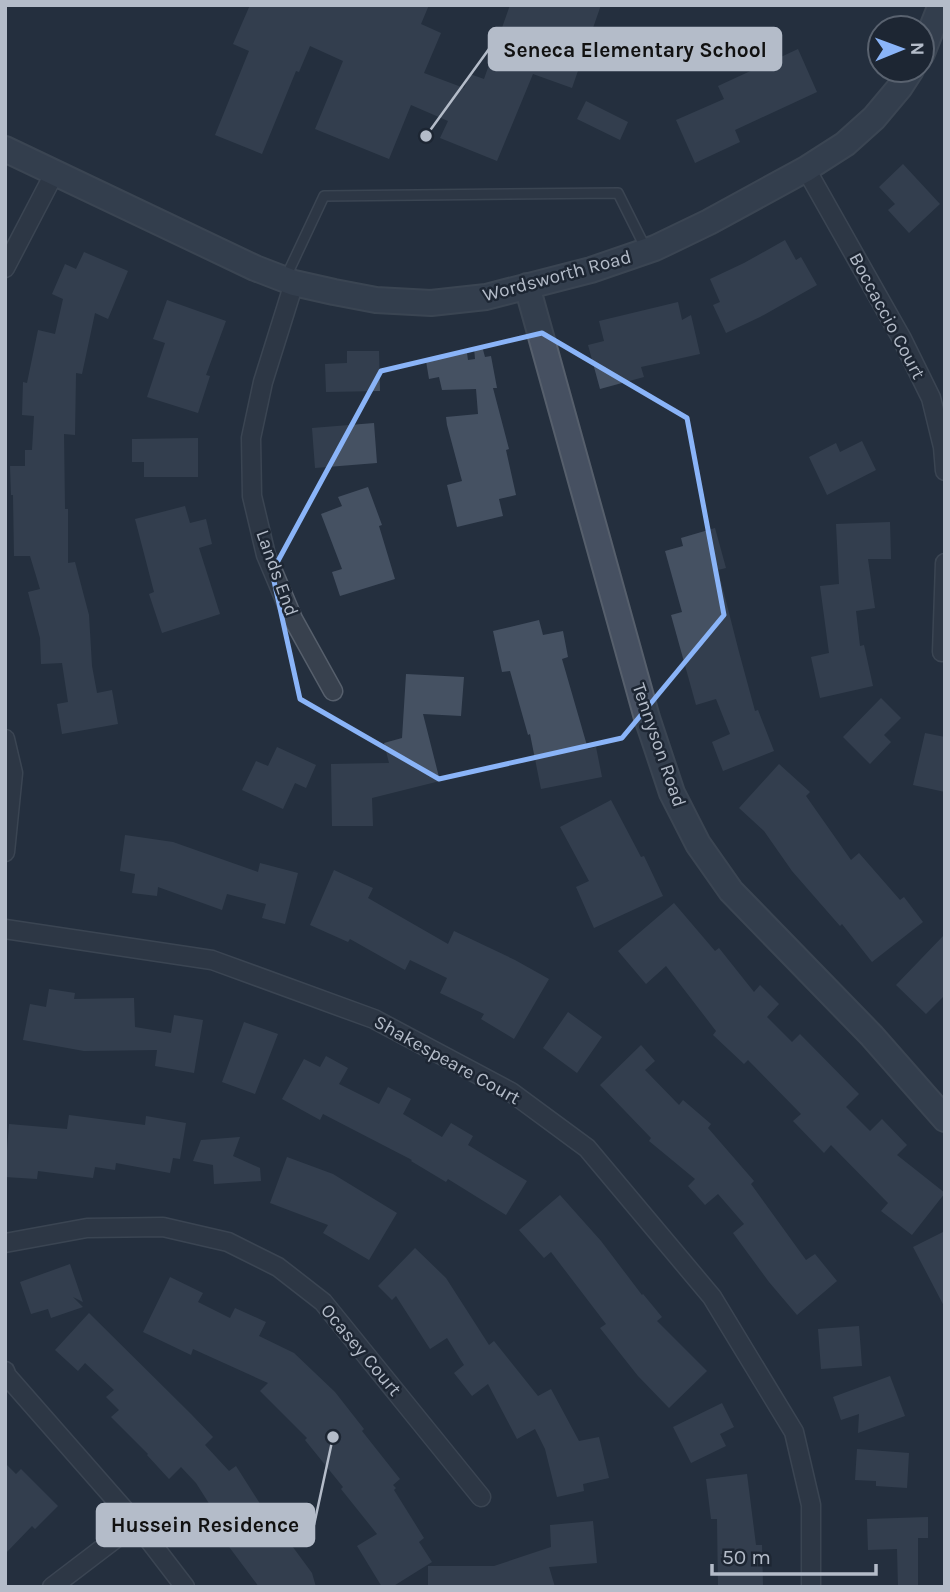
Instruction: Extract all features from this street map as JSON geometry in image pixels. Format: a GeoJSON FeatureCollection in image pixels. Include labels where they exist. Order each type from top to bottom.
{"type":"FeatureCollection","features":[{"type":"Feature","properties":{"kind":"street","name":"Wordsworth Road"},"geometry":{"type":"LineString","coordinates":[[5,149],[256,268],[289,281],[376,300],[432,303],[486,298],[591,270],[646,251],[709,222],[807,169],[845,144],[874,118],[902,84]]}},
{"type":"Feature","properties":{"kind":"street","name":"Boccaccio Court"},"geometry":{"type":"LineString","coordinates":[[807,169],[902,339],[931,398],[943,447],[945,471]]}},
{"type":"Feature","properties":{"kind":"street"},"geometry":{"type":"LineString","coordinates":[[5,268],[55,172]]}},
{"type":"Feature","properties":{"kind":"street","name":"Lands End"},"geometry":{"type":"LineString","coordinates":[[289,281],[251,438],[252,496],[271,568],[293,619],[333,691]]}},
{"type":"Feature","properties":{"kind":"street","name":"Tennyson Road"},"geometry":{"type":"LineString","coordinates":[[527,286],[647,718],[673,793],[698,844],[731,891],[873,1036],[945,1119]]}},
{"type":"Feature","properties":{"kind":"street"},"geometry":{"type":"LineString","coordinates":[[942,652],[945,563]]}},
{"type":"Feature","properties":{"kind":"street"},"geometry":{"type":"LineString","coordinates":[[5,738],[13,773],[5,852]]}},
{"type":"Feature","properties":{"kind":"street","name":"Shakespeare Court"},"geometry":{"type":"LineString","coordinates":[[5,929],[212,960],[374,1018],[511,1092],[587,1148],[712,1297],[794,1432],[811,1504],[811,1587]]}},
{"type":"Feature","properties":{"kind":"street","name":"Ocasey Court"},"geometry":{"type":"LineString","coordinates":[[5,1243],[87,1228],[163,1227],[228,1242],[278,1267],[323,1302],[481,1497]]}},
{"type":"Feature","properties":{"kind":"street"},"geometry":{"type":"LineString","coordinates":[[5,1371],[136,1523],[185,1587]]}},
{"type":"Feature","properties":{"kind":"street"},"geometry":{"type":"LineString","coordinates":[[52,1587],[136,1523]]}},
{"type":"Feature","properties":{"kind":"lane"},"geometry":{"type":"LineString","coordinates":[[289,281],[324,196],[618,194],[646,251]]}},
{"type":"Feature","properties":{"kind":"highlighted area"},"geometry":{"type":"Polygon","coordinates":[[[542,333],[687,418],[724,615],[622,738],[439,779],[300,699],[272,572],[381,371],[542,333]]]}},
{"type":"Feature","properties":{"kind":"building"},"geometry":{"type":"Polygon","coordinates":[[[250,5],[429,5],[421,24],[441,33],[424,73],[464,88],[470,74],[484,79],[510,5],[601,5],[572,88],[533,74],[497,161],[440,138],[448,121],[411,105],[389,159],[315,129],[343,61],[310,46],[299,72],[296,71],[262,154],[215,135],[249,51],[233,44],[250,5]]]}},
{"type":"Feature","properties":{"kind":"building"},"geometry":{"type":"Polygon","coordinates":[[[798,49],[817,92],[735,130],[740,142],[695,163],[676,120],[724,99],[718,86],[798,49]]]}},
{"type":"Feature","properties":{"kind":"building"},"geometry":{"type":"Polygon","coordinates":[[[586,101],[628,122],[620,140],[577,119],[586,101]]]}},
{"type":"Feature","properties":{"kind":"building"},"geometry":{"type":"Polygon","coordinates":[[[903,164],[940,204],[909,233],[888,210],[895,204],[879,187],[903,164]]]}},
{"type":"Feature","properties":{"kind":"building"},"geometry":{"type":"Polygon","coordinates":[[[785,240],[796,260],[801,257],[817,285],[726,333],[713,305],[720,302],[710,279],[785,240]]]}},
{"type":"Feature","properties":{"kind":"building"},"geometry":{"type":"Polygon","coordinates":[[[84,252],[128,271],[108,319],[95,313],[82,374],[76,373],[75,435],[64,434],[68,563],[75,562],[89,615],[92,666],[97,693],[112,690],[118,724],[62,734],[57,704],[68,702],[62,663],[41,664],[40,638],[28,592],[40,589],[30,556],[14,556],[10,466],[25,466],[25,450],[32,450],[34,416],[22,415],[23,382],[27,383],[38,330],[55,334],[63,299],[52,294],[65,264],[76,269],[84,252]]]}},
{"type":"Feature","properties":{"kind":"building"},"geometry":{"type":"Polygon","coordinates":[[[167,300],[226,321],[206,375],[210,376],[198,413],[147,397],[165,343],[153,339],[167,300]]]}},
{"type":"Feature","properties":{"kind":"building"},"geometry":{"type":"Polygon","coordinates":[[[678,302],[682,320],[691,315],[700,354],[641,367],[644,377],[600,389],[588,345],[604,341],[599,321],[678,302]]]}},
{"type":"Feature","properties":{"kind":"building"},"geometry":{"type":"Polygon","coordinates":[[[482,346],[485,357],[491,356],[497,388],[493,388],[509,449],[506,450],[516,495],[499,499],[503,516],[457,527],[447,485],[462,481],[446,417],[478,414],[476,389],[442,390],[439,377],[429,379],[426,361],[467,353],[468,360],[475,359],[474,348],[482,346]]]}},
{"type":"Feature","properties":{"kind":"building"},"geometry":{"type":"Polygon","coordinates":[[[347,351],[379,351],[380,391],[326,392],[325,364],[347,363],[347,351]]]}},
{"type":"Feature","properties":{"kind":"building"},"geometry":{"type":"Polygon","coordinates":[[[374,423],[377,463],[315,468],[312,428],[374,423]]]}},
{"type":"Feature","properties":{"kind":"building"},"geometry":{"type":"Polygon","coordinates":[[[198,438],[198,477],[144,477],[144,462],[132,462],[132,439],[198,438]]]}},
{"type":"Feature","properties":{"kind":"building"},"geometry":{"type":"Polygon","coordinates":[[[862,441],[876,470],[827,495],[809,457],[836,443],[840,452],[862,441]]]}},
{"type":"Feature","properties":{"kind":"building"},"geometry":{"type":"Polygon","coordinates":[[[368,487],[382,525],[379,526],[395,579],[340,596],[332,572],[342,569],[321,514],[342,506],[338,497],[368,487]]]}},
{"type":"Feature","properties":{"kind":"building"},"geometry":{"type":"Polygon","coordinates":[[[185,506],[190,523],[206,519],[212,544],[199,548],[220,614],[162,633],[149,594],[154,592],[135,519],[185,506]]]}},
{"type":"Feature","properties":{"kind":"building"},"geometry":{"type":"Polygon","coordinates":[[[890,522],[891,559],[868,559],[875,608],[856,611],[860,646],[864,645],[873,686],[820,698],[811,657],[829,653],[820,586],[839,584],[836,524],[890,522]]]}},
{"type":"Feature","properties":{"kind":"building"},"geometry":{"type":"Polygon","coordinates":[[[715,528],[726,568],[718,570],[739,652],[755,711],[758,710],[774,751],[723,771],[712,742],[730,734],[716,699],[696,705],[671,615],[682,612],[665,551],[683,546],[681,538],[715,528]]]}},
{"type":"Feature","properties":{"kind":"building"},"geometry":{"type":"Polygon","coordinates":[[[539,620],[543,635],[563,631],[568,657],[562,659],[588,749],[596,747],[602,777],[541,789],[530,734],[528,735],[510,671],[502,672],[493,631],[539,620]]]}},
{"type":"Feature","properties":{"kind":"building"},"geometry":{"type":"Polygon","coordinates":[[[406,674],[464,677],[461,716],[423,714],[440,781],[372,798],[373,826],[332,826],[331,764],[389,763],[384,743],[402,738],[406,674]]]}},
{"type":"Feature","properties":{"kind":"building"},"geometry":{"type":"Polygon","coordinates":[[[881,698],[901,718],[884,735],[891,742],[870,764],[843,737],[881,698]]]}},
{"type":"Feature","properties":{"kind":"building"},"geometry":{"type":"Polygon","coordinates":[[[925,733],[945,737],[945,792],[913,785],[925,733]]]}},
{"type":"Feature","properties":{"kind":"building"},"geometry":{"type":"Polygon","coordinates":[[[277,747],[316,765],[306,788],[295,783],[283,809],[242,790],[256,761],[268,766],[277,747]]]}},
{"type":"Feature","properties":{"kind":"building"},"geometry":{"type":"Polygon","coordinates":[[[779,764],[810,792],[806,796],[851,860],[859,853],[900,900],[904,897],[923,922],[872,962],[842,924],[840,926],[792,871],[764,831],[739,808],[779,764]]]}},
{"type":"Feature","properties":{"kind":"building"},"geometry":{"type":"Polygon","coordinates":[[[611,800],[641,857],[644,856],[663,896],[594,928],[576,887],[589,881],[560,827],[611,800]]]}},
{"type":"Feature","properties":{"kind":"building"},"geometry":{"type":"Polygon","coordinates":[[[125,835],[173,842],[258,872],[260,863],[298,873],[285,924],[262,918],[266,904],[227,894],[222,910],[158,887],[157,896],[132,893],[135,874],[120,871],[125,835]]]}},
{"type":"Feature","properties":{"kind":"building"},"geometry":{"type":"Polygon","coordinates":[[[334,870],[373,888],[368,898],[448,944],[454,931],[549,979],[514,1039],[481,1019],[484,1014],[440,993],[447,978],[410,960],[405,970],[350,939],[348,942],[310,925],[334,870]]]}},
{"type":"Feature","properties":{"kind":"building"},"geometry":{"type":"Polygon","coordinates":[[[674,903],[715,951],[719,948],[754,992],[760,985],[779,1004],[767,1017],[792,1042],[800,1034],[859,1094],[846,1107],[870,1131],[882,1119],[907,1145],[897,1155],[945,1193],[912,1235],[881,1211],[888,1203],[831,1145],[824,1153],[793,1121],[801,1114],[748,1060],[744,1064],[713,1035],[716,1031],[666,966],[646,984],[618,951],[674,903]]]}},
{"type":"Feature","properties":{"kind":"building"},"geometry":{"type":"Polygon","coordinates":[[[945,934],[945,995],[926,1014],[896,985],[945,934]]]}},
{"type":"Feature","properties":{"kind":"building"},"geometry":{"type":"Polygon","coordinates":[[[49,989],[75,993],[74,999],[134,998],[135,1027],[171,1033],[174,1015],[203,1020],[194,1073],[155,1066],[157,1050],[84,1051],[23,1040],[30,1004],[46,1007],[49,989]]]}},
{"type":"Feature","properties":{"kind":"building"},"geometry":{"type":"Polygon","coordinates":[[[568,1012],[602,1037],[577,1073],[543,1048],[568,1012]]]}},
{"type":"Feature","properties":{"kind":"building"},"geometry":{"type":"Polygon","coordinates":[[[244,1022],[278,1034],[255,1094],[222,1082],[244,1022]]]}},
{"type":"Feature","properties":{"kind":"building"},"geometry":{"type":"Polygon","coordinates":[[[641,1045],[655,1061],[645,1070],[679,1105],[683,1100],[711,1124],[708,1128],[754,1181],[751,1184],[806,1260],[815,1254],[837,1281],[797,1315],[733,1233],[744,1224],[718,1194],[705,1205],[688,1186],[695,1179],[649,1141],[651,1138],[600,1085],[641,1045]]]}},
{"type":"Feature","properties":{"kind":"building"},"geometry":{"type":"Polygon","coordinates":[[[326,1056],[348,1068],[339,1084],[379,1104],[388,1087],[411,1099],[403,1114],[442,1137],[451,1123],[473,1136],[468,1145],[527,1181],[506,1215],[412,1160],[323,1114],[320,1120],[282,1099],[304,1059],[320,1067],[326,1056]]]}},
{"type":"Feature","properties":{"kind":"building"},"geometry":{"type":"Polygon","coordinates":[[[69,1115],[145,1125],[146,1116],[186,1123],[180,1159],[173,1158],[170,1173],[116,1163],[115,1170],[95,1167],[93,1178],[38,1171],[37,1179],[5,1177],[9,1124],[67,1129],[69,1115]]]}},
{"type":"Feature","properties":{"kind":"building"},"geometry":{"type":"Polygon","coordinates":[[[240,1137],[233,1156],[260,1168],[261,1181],[214,1184],[213,1165],[193,1161],[201,1140],[240,1137]]]}},
{"type":"Feature","properties":{"kind":"building"},"geometry":{"type":"Polygon","coordinates":[[[287,1157],[333,1174],[397,1213],[369,1260],[323,1233],[328,1225],[270,1203],[287,1157]]]}},
{"type":"Feature","properties":{"kind":"building"},"geometry":{"type":"Polygon","coordinates":[[[560,1195],[662,1317],[657,1321],[707,1371],[669,1408],[638,1376],[600,1328],[606,1324],[551,1252],[544,1258],[519,1230],[560,1195]]]}},
{"type":"Feature","properties":{"kind":"building"},"geometry":{"type":"Polygon","coordinates":[[[945,1231],[945,1308],[913,1247],[945,1231]]]}},
{"type":"Feature","properties":{"kind":"building"},"geometry":{"type":"Polygon","coordinates":[[[415,1248],[446,1278],[489,1345],[494,1341],[538,1396],[551,1389],[579,1441],[599,1437],[609,1478],[583,1484],[584,1491],[557,1497],[545,1449],[535,1429],[517,1439],[488,1384],[472,1396],[454,1373],[464,1365],[447,1338],[430,1349],[396,1296],[392,1300],[378,1286],[415,1248]]]}},
{"type":"Feature","properties":{"kind":"building"},"geometry":{"type":"Polygon","coordinates":[[[70,1264],[83,1302],[73,1297],[83,1307],[51,1318],[48,1309],[31,1314],[20,1282],[70,1264]]]}},
{"type":"Feature","properties":{"kind":"building"},"geometry":{"type":"Polygon","coordinates":[[[170,1277],[203,1293],[198,1302],[230,1318],[235,1308],[266,1322],[259,1336],[294,1353],[335,1392],[400,1479],[393,1485],[396,1488],[394,1490],[424,1538],[419,1542],[432,1562],[392,1587],[382,1587],[357,1546],[377,1534],[305,1440],[307,1438],[260,1391],[268,1383],[193,1349],[191,1355],[143,1332],[170,1277]]]}},
{"type":"Feature","properties":{"kind":"building"},"geometry":{"type":"Polygon","coordinates":[[[89,1313],[213,1437],[205,1445],[229,1471],[236,1466],[271,1521],[273,1520],[312,1573],[316,1587],[259,1587],[221,1536],[219,1537],[202,1510],[210,1505],[196,1483],[181,1467],[169,1479],[111,1417],[119,1410],[106,1397],[114,1390],[85,1363],[78,1371],[55,1350],[89,1313]]]}},
{"type":"Feature","properties":{"kind":"building"},"geometry":{"type":"Polygon","coordinates":[[[859,1326],[862,1366],[821,1369],[818,1329],[859,1326]]]}},
{"type":"Feature","properties":{"kind":"building"},"geometry":{"type":"Polygon","coordinates":[[[890,1376],[905,1416],[858,1433],[859,1414],[841,1420],[833,1397],[890,1376]]]}},
{"type":"Feature","properties":{"kind":"building"},"geometry":{"type":"Polygon","coordinates":[[[722,1403],[734,1427],[720,1434],[726,1446],[691,1463],[673,1427],[722,1403]]]}},
{"type":"Feature","properties":{"kind":"building"},"geometry":{"type":"Polygon","coordinates":[[[857,1449],[909,1453],[907,1488],[876,1486],[876,1481],[855,1480],[857,1449]]]}},
{"type":"Feature","properties":{"kind":"building"},"geometry":{"type":"Polygon","coordinates":[[[5,1463],[16,1474],[21,1469],[58,1506],[35,1529],[32,1526],[5,1554],[5,1463]]]}},
{"type":"Feature","properties":{"kind":"building"},"geometry":{"type":"Polygon","coordinates":[[[747,1474],[756,1545],[762,1545],[763,1586],[718,1587],[717,1519],[711,1519],[706,1479],[747,1474]]]}},
{"type":"Feature","properties":{"kind":"building"},"geometry":{"type":"Polygon","coordinates":[[[928,1517],[928,1538],[918,1538],[918,1587],[898,1587],[897,1549],[868,1550],[867,1519],[928,1517]]]}},
{"type":"Feature","properties":{"kind":"building"},"geometry":{"type":"Polygon","coordinates":[[[593,1521],[597,1563],[549,1567],[555,1587],[428,1587],[428,1566],[494,1566],[551,1547],[550,1525],[593,1521]]]}},
{"type":"Feature","properties":{"kind":"place","name":"Seneca Elementary School"},"geometry":{"type":"Point","coordinates":[426,136]}},
{"type":"Feature","properties":{"kind":"place","name":"Hussein Residence"},"geometry":{"type":"Point","coordinates":[333,1437]}}]}
